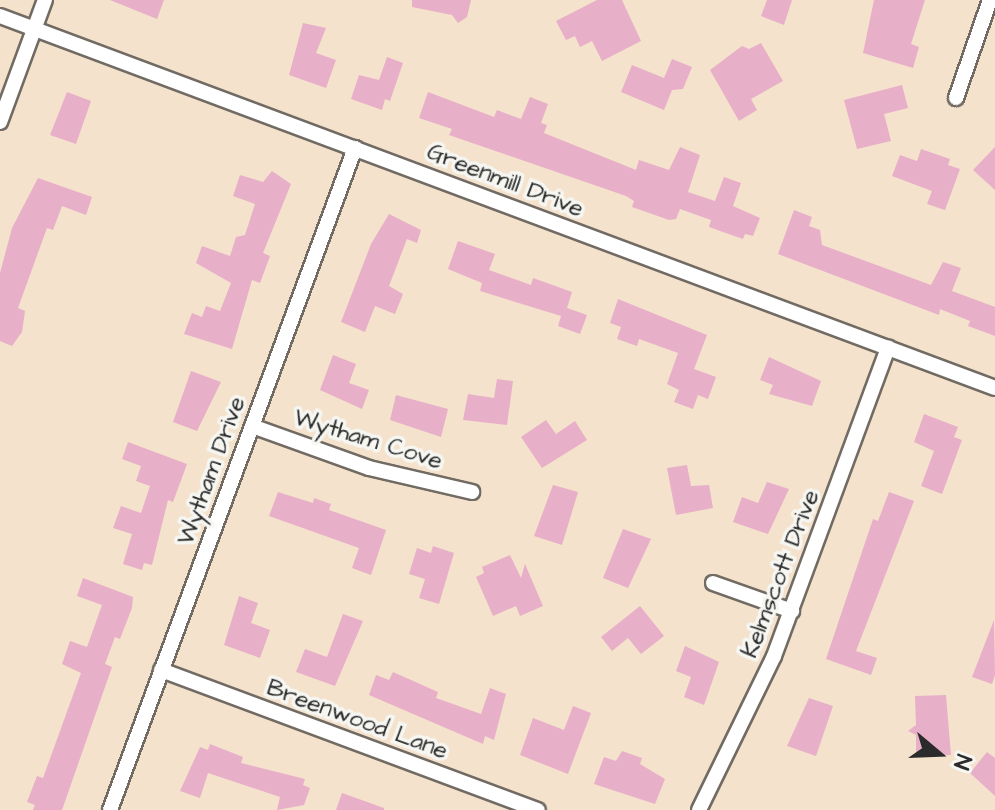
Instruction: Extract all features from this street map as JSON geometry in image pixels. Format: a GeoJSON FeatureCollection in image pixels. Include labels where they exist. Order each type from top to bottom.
{"type":"FeatureCollection","features":[{"type":"Feature","properties":{"kind":"street"},"geometry":{"type":"LineString","coordinates":[[0,122],[45,0]]}},
{"type":"Feature","properties":{"kind":"street"},"geometry":{"type":"LineString","coordinates":[[956,98],[990,0]]}},
{"type":"Feature","properties":{"kind":"street","name":"Greenmill Drive"},"geometry":{"type":"LineString","coordinates":[[0,16],[995,388]]}},
{"type":"Feature","properties":{"kind":"street","name":"Wytham Drive"},"geometry":{"type":"LineString","coordinates":[[110,810],[355,148]]}},
{"type":"Feature","properties":{"kind":"street","name":"Kelmscott Drive"},"geometry":{"type":"LineString","coordinates":[[699,810],[759,694],[888,347]]}},
{"type":"Feature","properties":{"kind":"street","name":"Wytham Cove"},"geometry":{"type":"LineString","coordinates":[[252,426],[369,468],[472,492]]}},
{"type":"Feature","properties":{"kind":"street"},"geometry":{"type":"LineString","coordinates":[[713,583],[792,611]]}},
{"type":"Feature","properties":{"kind":"street","name":"Breenwood Lane"},"geometry":{"type":"LineString","coordinates":[[161,670],[538,810]]}},
{"type":"Feature","properties":{"kind":"building"},"geometry":{"type":"Polygon","coordinates":[[[110,0],[164,0],[157,19],[110,0]]]}},
{"type":"Feature","properties":{"kind":"building"},"geometry":{"type":"Polygon","coordinates":[[[412,0],[471,0],[467,17],[458,23],[452,15],[412,7],[412,0]]]}},
{"type":"Feature","properties":{"kind":"building"},"geometry":{"type":"Polygon","coordinates":[[[597,0],[622,0],[641,41],[602,61],[592,41],[580,47],[575,36],[566,40],[556,21],[597,0]]]}},
{"type":"Feature","properties":{"kind":"building"},"geometry":{"type":"Polygon","coordinates":[[[767,0],[792,0],[784,25],[761,16],[767,0]]]}},
{"type":"Feature","properties":{"kind":"building"},"geometry":{"type":"Polygon","coordinates":[[[874,0],[925,0],[911,44],[919,47],[913,68],[863,53],[874,0]]]}},
{"type":"Feature","properties":{"kind":"building"},"geometry":{"type":"Polygon","coordinates":[[[303,23],[326,28],[316,53],[336,60],[326,88],[289,75],[303,23]]]}},
{"type":"Feature","properties":{"kind":"building"},"geometry":{"type":"Polygon","coordinates":[[[761,43],[783,81],[751,99],[757,110],[739,121],[710,70],[742,46],[749,49],[761,43]]]}},
{"type":"Feature","properties":{"kind":"building"},"geometry":{"type":"Polygon","coordinates":[[[387,57],[403,63],[390,101],[385,99],[382,110],[351,99],[359,75],[379,80],[387,57]]]}},
{"type":"Feature","properties":{"kind":"building"},"geometry":{"type":"Polygon","coordinates":[[[672,59],[692,67],[683,89],[672,90],[664,110],[621,92],[632,65],[664,78],[672,59]]]}},
{"type":"Feature","properties":{"kind":"building"},"geometry":{"type":"Polygon","coordinates":[[[902,85],[908,108],[884,114],[891,141],[857,149],[844,100],[902,85]]]}},
{"type":"Feature","properties":{"kind":"building"},"geometry":{"type":"Polygon","coordinates":[[[67,92],[91,101],[76,144],[50,135],[67,92]]]}},
{"type":"Feature","properties":{"kind":"building"},"geometry":{"type":"Polygon","coordinates":[[[428,92],[494,117],[497,110],[521,119],[530,97],[548,104],[541,123],[547,125],[544,133],[636,170],[639,160],[669,170],[680,147],[700,155],[688,192],[715,201],[724,177],[741,183],[733,206],[760,218],[753,236],[745,234],[743,239],[709,227],[711,220],[680,209],[676,219],[669,220],[632,207],[634,201],[626,196],[449,135],[452,129],[419,118],[428,92]]]}},
{"type":"Feature","properties":{"kind":"building"},"geometry":{"type":"Polygon","coordinates":[[[995,147],[995,190],[973,170],[995,147]]]}},
{"type":"Feature","properties":{"kind":"building"},"geometry":{"type":"Polygon","coordinates":[[[921,149],[950,159],[948,165],[960,169],[945,210],[927,204],[932,191],[892,176],[900,155],[917,161],[921,149]]]}},
{"type":"Feature","properties":{"kind":"building"},"geometry":{"type":"Polygon","coordinates":[[[272,171],[291,184],[263,253],[270,256],[260,283],[252,280],[232,349],[184,334],[192,313],[202,317],[206,306],[220,311],[231,283],[196,263],[202,246],[230,256],[236,237],[245,235],[255,204],[233,196],[240,175],[263,182],[272,171]]]}},
{"type":"Feature","properties":{"kind":"building"},"geometry":{"type":"Polygon","coordinates":[[[38,178],[92,197],[86,215],[62,206],[53,230],[47,228],[18,308],[25,311],[22,332],[12,346],[0,341],[0,273],[12,228],[38,178]]]}},
{"type":"Feature","properties":{"kind":"building"},"geometry":{"type":"Polygon","coordinates":[[[794,210],[812,217],[809,226],[820,230],[822,245],[931,285],[943,262],[961,268],[952,291],[995,307],[995,336],[968,326],[970,321],[940,309],[939,315],[778,254],[794,210]]]}},
{"type":"Feature","properties":{"kind":"building"},"geometry":{"type":"Polygon","coordinates":[[[389,214],[421,230],[417,243],[407,239],[389,286],[403,294],[395,314],[375,306],[365,332],[341,322],[371,244],[389,214]]]}},
{"type":"Feature","properties":{"kind":"building"},"geometry":{"type":"Polygon","coordinates":[[[458,241],[495,254],[489,270],[531,285],[533,278],[572,292],[567,308],[587,315],[580,334],[558,326],[561,316],[480,291],[482,283],[448,269],[458,241]]]}},
{"type":"Feature","properties":{"kind":"building"},"geometry":{"type":"Polygon","coordinates":[[[618,299],[707,335],[694,369],[716,377],[708,399],[698,395],[693,409],[674,402],[679,390],[667,384],[678,353],[639,339],[637,346],[617,339],[621,327],[610,323],[618,299]]]}},
{"type":"Feature","properties":{"kind":"building"},"geometry":{"type":"Polygon","coordinates":[[[333,355],[356,364],[349,383],[369,390],[362,409],[320,390],[333,355]]]}},
{"type":"Feature","properties":{"kind":"building"},"geometry":{"type":"Polygon","coordinates":[[[769,357],[821,381],[812,406],[769,394],[773,385],[760,380],[769,357]]]}},
{"type":"Feature","properties":{"kind":"building"},"geometry":{"type":"Polygon","coordinates":[[[191,371],[221,382],[197,431],[173,422],[191,371]]]}},
{"type":"Feature","properties":{"kind":"building"},"geometry":{"type":"Polygon","coordinates":[[[497,379],[513,381],[507,425],[463,420],[468,394],[494,398],[497,379]]]}},
{"type":"Feature","properties":{"kind":"building"},"geometry":{"type":"Polygon","coordinates":[[[396,395],[448,409],[441,437],[390,420],[396,395]]]}},
{"type":"Feature","properties":{"kind":"building"},"geometry":{"type":"Polygon","coordinates":[[[924,414],[958,427],[954,437],[962,440],[942,494],[921,486],[934,451],[914,442],[924,414]]]}},
{"type":"Feature","properties":{"kind":"building"},"geometry":{"type":"Polygon","coordinates":[[[546,420],[556,434],[575,421],[587,440],[542,468],[521,437],[546,420]]]}},
{"type":"Feature","properties":{"kind":"building"},"geometry":{"type":"Polygon","coordinates":[[[128,442],[187,464],[173,502],[168,500],[152,565],[144,563],[142,570],[123,564],[132,534],[113,528],[121,506],[141,513],[150,486],[136,481],[141,466],[122,459],[128,442]]]}},
{"type":"Feature","properties":{"kind":"building"},"geometry":{"type":"Polygon","coordinates":[[[687,465],[691,486],[709,485],[713,508],[676,515],[667,468],[687,465]]]}},
{"type":"Feature","properties":{"kind":"building"},"geometry":{"type":"Polygon","coordinates":[[[767,482],[789,489],[768,534],[733,522],[742,497],[758,503],[767,482]]]}},
{"type":"Feature","properties":{"kind":"building"},"geometry":{"type":"Polygon","coordinates":[[[553,485],[578,492],[562,545],[534,536],[553,485]]]}},
{"type":"Feature","properties":{"kind":"building"},"geometry":{"type":"Polygon","coordinates":[[[278,492],[313,503],[314,498],[331,504],[329,510],[386,530],[371,575],[352,568],[359,548],[269,516],[278,492]]]}},
{"type":"Feature","properties":{"kind":"building"},"geometry":{"type":"Polygon","coordinates":[[[889,492],[914,501],[856,651],[877,658],[871,675],[826,659],[873,519],[878,521],[889,492]]]}},
{"type":"Feature","properties":{"kind":"building"},"geometry":{"type":"Polygon","coordinates":[[[623,529],[651,539],[628,588],[603,578],[623,529]]]}},
{"type":"Feature","properties":{"kind":"building"},"geometry":{"type":"Polygon","coordinates":[[[433,546],[454,553],[439,604],[419,598],[425,579],[409,574],[417,548],[431,553],[433,546]]]}},
{"type":"Feature","properties":{"kind":"building"},"geometry":{"type":"Polygon","coordinates":[[[510,555],[521,578],[525,564],[543,606],[520,616],[516,606],[493,616],[476,577],[484,573],[482,567],[510,555]]]}},
{"type":"Feature","properties":{"kind":"building"},"geometry":{"type":"Polygon","coordinates":[[[83,578],[133,597],[132,608],[120,639],[115,637],[105,664],[112,667],[62,810],[33,810],[35,805],[27,802],[37,776],[43,778],[81,673],[62,664],[70,641],[87,647],[102,605],[77,596],[83,578]]]}},
{"type":"Feature","properties":{"kind":"building"},"geometry":{"type":"Polygon","coordinates":[[[239,596],[258,603],[251,623],[270,630],[260,658],[224,645],[239,596]]]}},
{"type":"Feature","properties":{"kind":"building"},"geometry":{"type":"Polygon","coordinates":[[[640,606],[664,636],[641,654],[628,638],[612,651],[601,637],[640,606]]]}},
{"type":"Feature","properties":{"kind":"building"},"geometry":{"type":"Polygon","coordinates":[[[343,614],[363,621],[335,686],[296,672],[305,649],[327,657],[343,614]]]}},
{"type":"Feature","properties":{"kind":"building"},"geometry":{"type":"Polygon","coordinates":[[[994,620],[995,675],[992,684],[972,677],[994,620]]]}},
{"type":"Feature","properties":{"kind":"building"},"geometry":{"type":"Polygon","coordinates":[[[685,646],[719,662],[704,705],[684,697],[691,677],[676,671],[685,646]]]}},
{"type":"Feature","properties":{"kind":"building"},"geometry":{"type":"Polygon","coordinates":[[[393,672],[438,692],[436,698],[481,714],[490,688],[506,694],[494,740],[485,736],[483,744],[369,695],[376,675],[389,680],[393,672]]]}},
{"type":"Feature","properties":{"kind":"building"},"geometry":{"type":"Polygon","coordinates":[[[946,695],[951,755],[916,756],[916,735],[908,731],[916,725],[915,696],[946,695]]]}},
{"type":"Feature","properties":{"kind":"building"},"geometry":{"type":"Polygon","coordinates":[[[809,698],[833,706],[816,756],[787,746],[809,698]]]}},
{"type":"Feature","properties":{"kind":"building"},"geometry":{"type":"Polygon","coordinates":[[[573,706],[591,713],[568,774],[520,755],[533,718],[564,730],[573,706]]]}},
{"type":"Feature","properties":{"kind":"building"},"geometry":{"type":"Polygon","coordinates":[[[210,744],[243,757],[241,763],[305,779],[303,785],[310,788],[304,805],[277,810],[280,797],[208,773],[200,798],[180,791],[200,747],[208,750],[210,744]]]}},
{"type":"Feature","properties":{"kind":"building"},"geometry":{"type":"Polygon","coordinates":[[[622,751],[642,758],[640,764],[665,779],[655,804],[594,784],[604,757],[616,761],[622,751]]]}},
{"type":"Feature","properties":{"kind":"building"},"geometry":{"type":"Polygon","coordinates":[[[987,752],[995,758],[995,796],[970,773],[987,752]]]}},
{"type":"Feature","properties":{"kind":"building"},"geometry":{"type":"Polygon","coordinates":[[[342,793],[384,808],[384,810],[336,810],[342,793]]]}}]}
